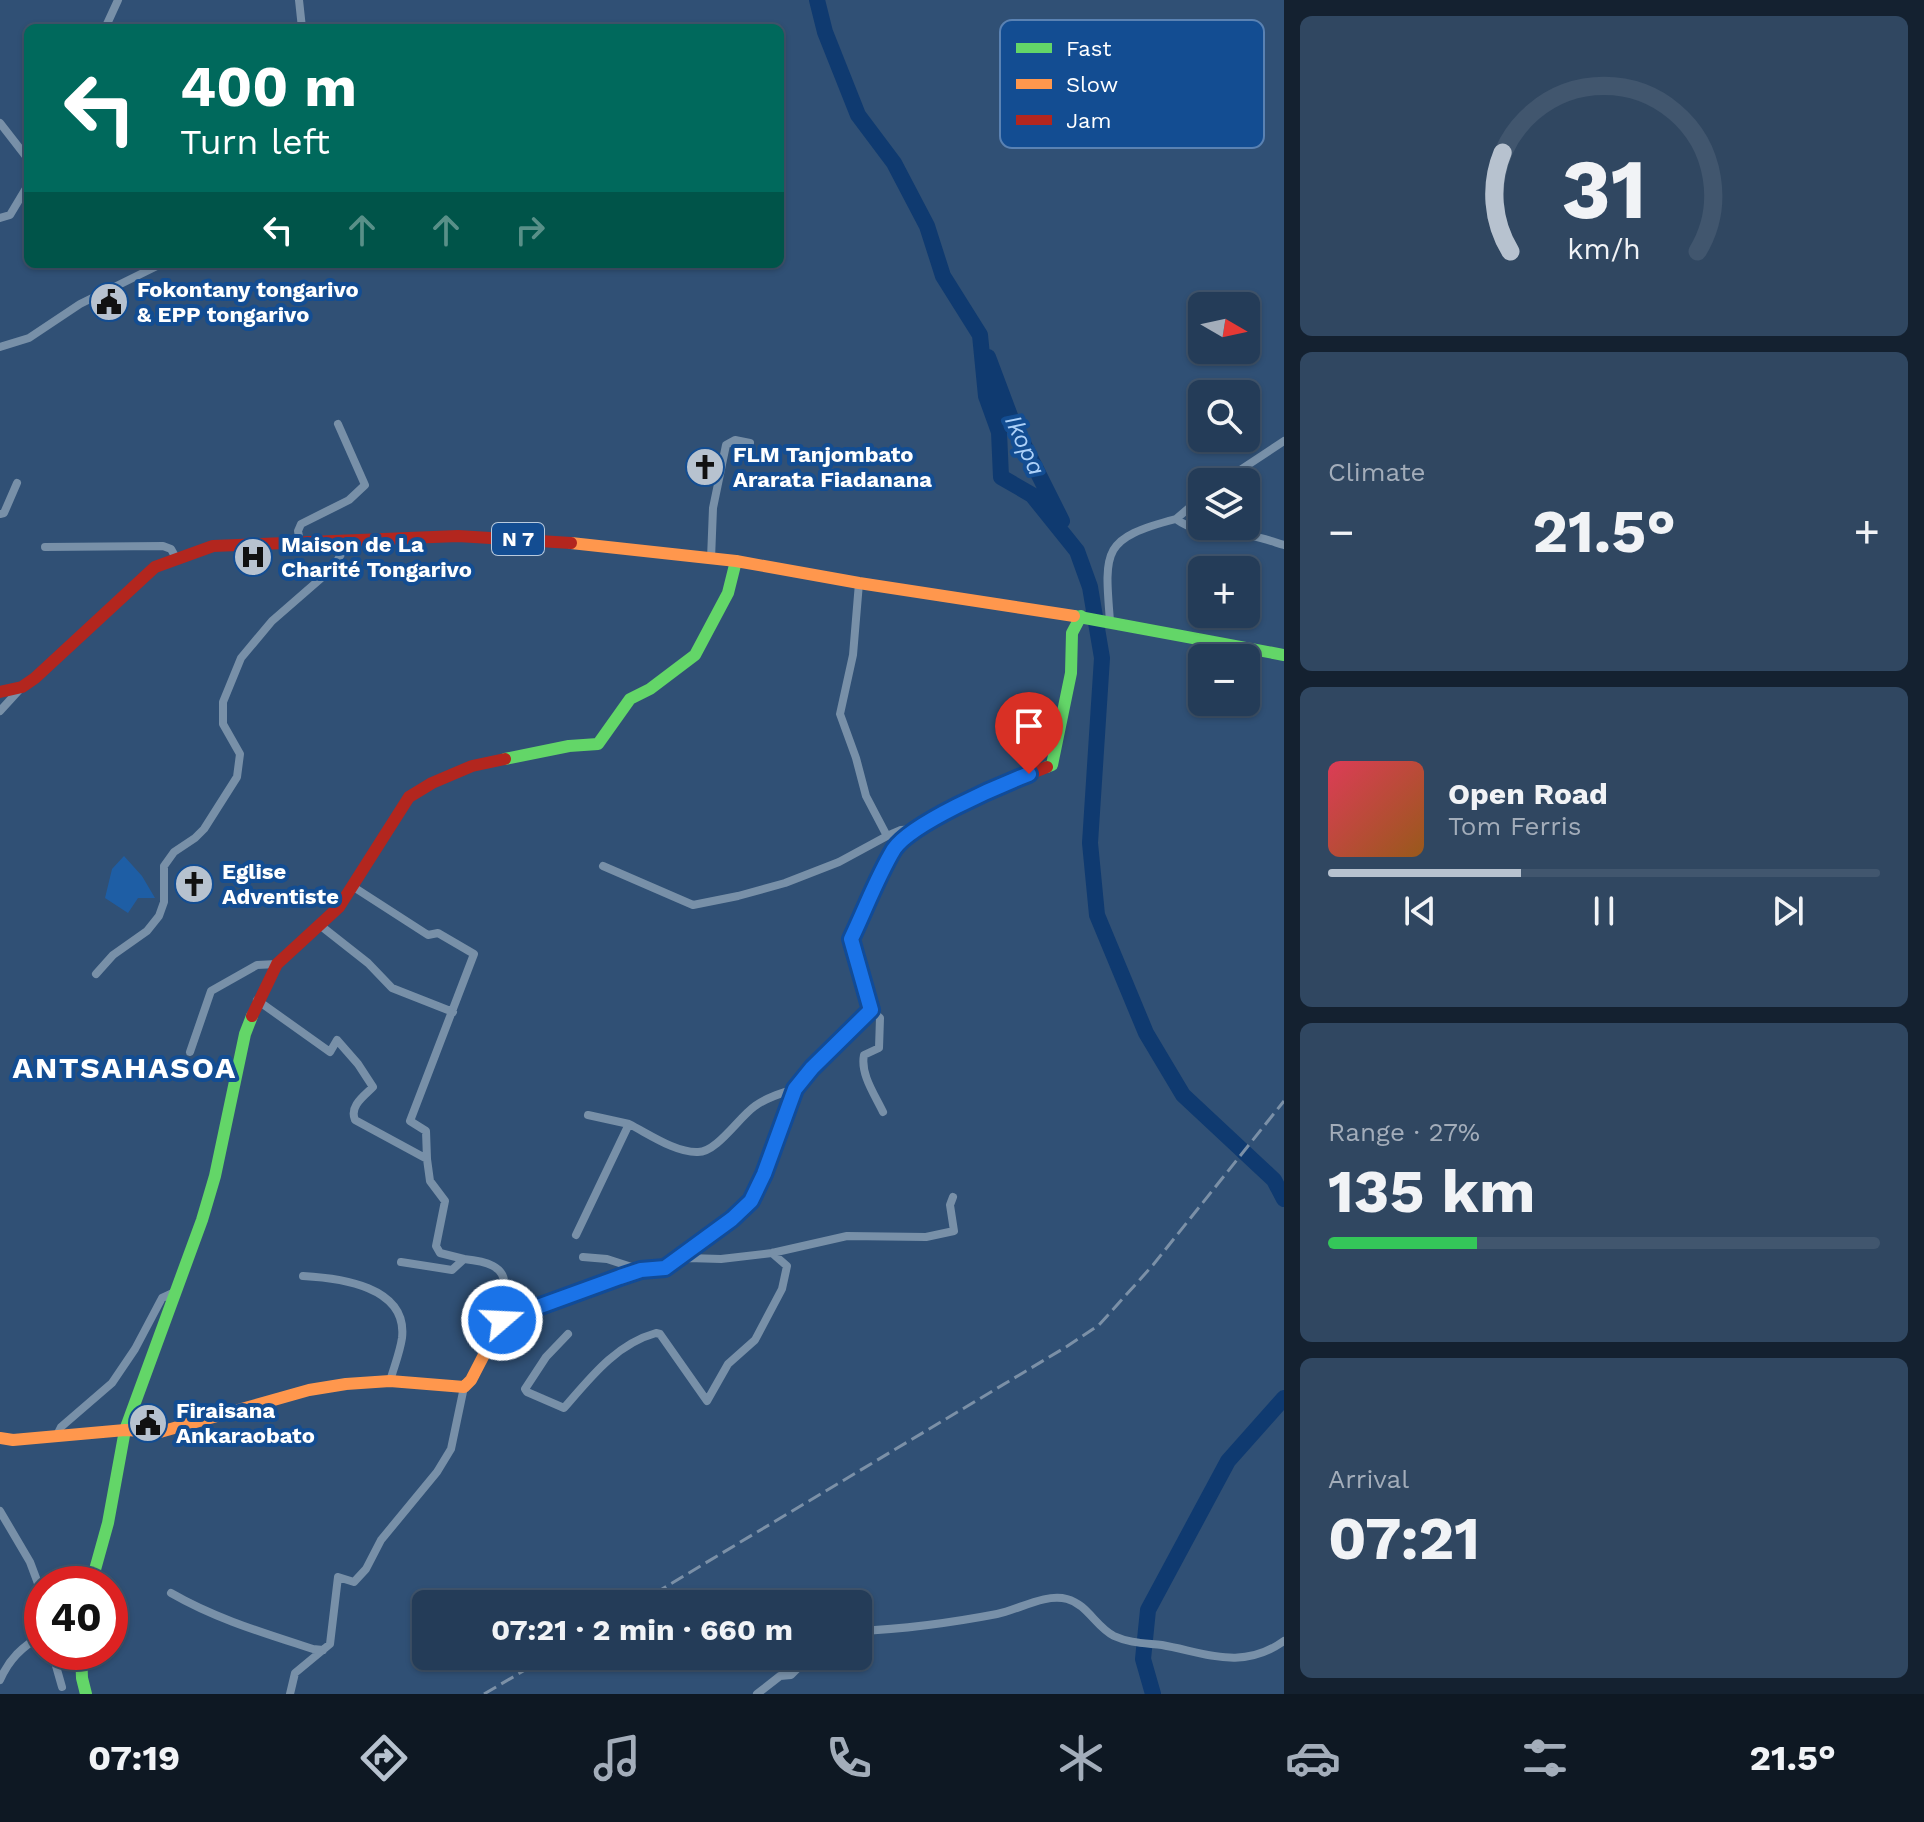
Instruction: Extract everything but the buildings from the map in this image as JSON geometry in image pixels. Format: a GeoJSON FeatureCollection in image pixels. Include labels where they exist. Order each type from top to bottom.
{"type":"FeatureCollection","features":[{"type":"Feature","properties":{"kind":"street"},"geometry":{"type":"LineString","coordinates":[[107,24],[118,0]]}},
{"type":"Feature","properties":{"kind":"street"},"geometry":{"type":"LineString","coordinates":[[299,0],[302,24]]}},
{"type":"Feature","properties":{"kind":"street"},"geometry":{"type":"LineString","coordinates":[[0,123],[24,154]]}},
{"type":"Feature","properties":{"kind":"street"},"geometry":{"type":"LineString","coordinates":[[0,218],[10,215],[24,192]]}},
{"type":"Feature","properties":{"kind":"street"},"geometry":{"type":"LineString","coordinates":[[0,347],[29,338],[80,304],[153,268]]}},
{"type":"Feature","properties":{"kind":"street"},"geometry":{"type":"LineString","coordinates":[[300,542],[298,531],[301,524],[349,500],[365,485],[338,424]]}},
{"type":"Feature","properties":{"kind":"street"},"geometry":{"type":"LineString","coordinates":[[711,559],[713,508],[726,445],[735,440],[750,443]]}},
{"type":"Feature","properties":{"kind":"street"},"geometry":{"type":"LineString","coordinates":[[1243,468],[1284,441]]}},
{"type":"Feature","properties":{"kind":"street"},"geometry":{"type":"LineString","coordinates":[[0,514],[4,513],[17,483]]}},
{"type":"Feature","properties":{"kind":"street"},"geometry":{"type":"LineString","coordinates":[[1110,621],[1106,584],[1112,551],[1119,539],[1143,528],[1176,519],[1188,509]]}},
{"type":"Feature","properties":{"kind":"street"},"geometry":{"type":"LineString","coordinates":[[1176,519],[1208,532],[1252,536],[1284,545]]}},
{"type":"Feature","properties":{"kind":"street","name":"N 7"},"geometry":{"type":"LineString","coordinates":[[0,692],[22,687],[155,567],[176,558],[213,546],[458,536],[565,542],[736,561],[1081,616],[1284,655]]}},
{"type":"Feature","properties":{"kind":"street"},"geometry":{"type":"LineString","coordinates":[[96,974],[113,955],[147,931],[159,916],[164,902],[164,866],[174,852],[204,829],[237,777],[240,754],[223,724],[223,702],[241,658],[272,621],[334,567],[348,541]]}},
{"type":"Feature","properties":{"kind":"street"},"geometry":{"type":"LineString","coordinates":[[45,547],[163,546],[171,549],[176,558]]}},
{"type":"Feature","properties":{"kind":"street"},"geometry":{"type":"LineString","coordinates":[[96,1566],[108,1523],[125,1430],[202,1220],[215,1176],[245,1034],[257,1000],[277,964],[339,907],[409,797],[432,783],[472,766],[569,746],[598,744],[630,699],[650,689],[695,655],[728,593],[736,561]]}},
{"type":"Feature","properties":{"kind":"street"},"geometry":{"type":"LineString","coordinates":[[859,583],[853,655],[840,714],[866,796],[887,836]]}},
{"type":"Feature","properties":{"kind":"street"},"geometry":{"type":"LineString","coordinates":[[883,1112],[867,1079],[863,1062],[864,1055],[879,1048],[880,1018],[871,1010],[851,939],[895,847],[916,829],[1005,783],[1052,765],[1071,673],[1072,633],[1081,616]]}},
{"type":"Feature","properties":{"kind":"street"},"geometry":{"type":"LineString","coordinates":[[0,711],[22,687]]}},
{"type":"Feature","properties":{"kind":"street"},"geometry":{"type":"LineString","coordinates":[[603,866],[693,905],[785,883],[839,862],[901,830],[916,829]]}},
{"type":"Feature","properties":{"kind":"street"},"geometry":{"type":"LineString","coordinates":[[290,1694],[295,1673],[330,1644],[338,1577],[354,1582],[366,1569],[381,1540],[437,1472],[451,1449],[464,1387],[489,1348],[502,1320],[498,1305],[505,1288],[502,1274],[495,1266],[440,1253],[436,1246],[445,1201],[430,1181],[426,1131],[410,1121],[474,954],[438,933],[428,935],[352,886]]}},
{"type":"Feature","properties":{"kind":"street"},"geometry":{"type":"LineString","coordinates":[[321,926],[368,963],[392,988],[453,1012]]}},
{"type":"Feature","properties":{"kind":"street"},"geometry":{"type":"LineString","coordinates":[[190,1052],[211,991],[257,965],[277,964]]}},
{"type":"Feature","properties":{"kind":"street"},"geometry":{"type":"LineString","coordinates":[[257,1000],[330,1052],[337,1040],[373,1087],[354,1107],[355,1120],[427,1159]]}},
{"type":"Feature","properties":{"kind":"street"},"geometry":{"type":"LineString","coordinates":[[665,1268],[722,1227],[751,1201],[795,1089],[871,1010]]}},
{"type":"Feature","properties":{"kind":"street"},"geometry":{"type":"LineString","coordinates":[[588,1115],[629,1124],[686,1151],[701,1153],[715,1146],[756,1105],[795,1089]]}},
{"type":"Feature","properties":{"kind":"street"},"geometry":{"type":"LineString","coordinates":[[576,1235],[629,1124]]}},
{"type":"Feature","properties":{"kind":"street"},"geometry":{"type":"LineString","coordinates":[[502,1320],[641,1270],[665,1268],[688,1258],[721,1259],[772,1253],[847,1236],[926,1237],[947,1234],[954,1231],[950,1205],[953,1197]]}},
{"type":"Feature","properties":{"kind":"street"},"geometry":{"type":"LineString","coordinates":[[568,1334],[546,1357],[525,1389],[527,1392],[564,1408],[585,1381],[623,1347],[654,1333],[660,1334],[707,1401],[728,1364],[755,1340],[782,1289],[787,1266],[772,1253]]}},
{"type":"Feature","properties":{"kind":"street"},"geometry":{"type":"LineString","coordinates":[[583,1257],[607,1259],[641,1270]]}},
{"type":"Feature","properties":{"kind":"street"},"geometry":{"type":"LineString","coordinates":[[401,1262],[452,1270],[464,1259]]}},
{"type":"Feature","properties":{"kind":"street"},"geometry":{"type":"LineString","coordinates":[[303,1276],[349,1280],[389,1300],[401,1326],[402,1338],[390,1381]]}},
{"type":"Feature","properties":{"kind":"street"},"geometry":{"type":"LineString","coordinates":[[57,1435],[61,1427],[112,1383],[135,1349],[162,1298],[175,1292]]}},
{"type":"Feature","properties":{"kind":"street"},"geometry":{"type":"LineString","coordinates":[[0,1438],[13,1440],[125,1430],[160,1432],[309,1390],[390,1381],[464,1387]]}},
{"type":"Feature","properties":{"kind":"street"},"geometry":{"type":"LineString","coordinates":[[0,1511],[32,1566]]}},
{"type":"Feature","properties":{"kind":"street"},"geometry":{"type":"LineString","coordinates":[[171,1593],[200,1610],[238,1625],[313,1649],[326,1650]]}},
{"type":"Feature","properties":{"kind":"street"},"geometry":{"type":"LineString","coordinates":[[872,1630],[924,1627],[1013,1610],[1047,1598],[1066,1598],[1082,1606],[1112,1635],[1136,1643],[1222,1659],[1272,1649],[1284,1641]]}},
{"type":"Feature","properties":{"kind":"street"},"geometry":{"type":"LineString","coordinates":[[0,1680],[7,1664],[24,1647]]}},
{"type":"Feature","properties":{"kind":"street"},"geometry":{"type":"LineString","coordinates":[[57,1670],[62,1687]]}},
{"type":"Feature","properties":{"kind":"street"},"geometry":{"type":"LineString","coordinates":[[82,1670],[86,1694]]}},
{"type":"Feature","properties":{"kind":"street"},"geometry":{"type":"LineString","coordinates":[[757,1694],[780,1676],[791,1675],[796,1670]]}},
{"type":"Feature","properties":{"kind":"shaded area"},"geometry":{"type":"Polygon","coordinates":[[[124,856],[142,876],[155,898],[138,898],[128,913],[105,898],[112,869],[124,856]]]}},
{"type":"Feature","properties":{"kind":"waterway"},"geometry":{"type":"LineString","coordinates":[[817,0],[825,32],[858,115],[894,163],[927,226],[943,276],[980,335],[986,396],[999,432],[1001,477],[1032,495],[1077,551],[1090,587],[1102,658],[1090,843],[1097,915],[1146,1033],[1183,1095],[1274,1180],[1284,1199]]}},
{"type":"Feature","properties":{"kind":"waterway","name":"Ikopa"},"geometry":{"type":"LineString","coordinates":[[988,357],[1012,421],[1062,521]]}},
{"type":"Feature","properties":{"kind":"waterway"},"geometry":{"type":"LineString","coordinates":[[1153,1694],[1143,1659],[1148,1610],[1228,1461],[1284,1398]]}},
{"type":"Feature","properties":{"kind":"railway"},"geometry":{"type":"LineString","coordinates":[[660,1590],[1099,1325],[1153,1265],[1284,1101]]}},
{"type":"Feature","properties":{"kind":"railway"},"geometry":{"type":"LineString","coordinates":[[484,1694],[525,1670]]}},
{"type":"Feature","properties":{"kind":"traffic: fast"},"geometry":{"type":"LineString","coordinates":[[505,759],[569,746],[598,744],[630,699],[650,689],[695,655],[728,593],[736,561]]}},
{"type":"Feature","properties":{"kind":"traffic: fast"},"geometry":{"type":"LineString","coordinates":[[1074,616],[1284,655]]}},
{"type":"Feature","properties":{"kind":"traffic: fast"},"geometry":{"type":"LineString","coordinates":[[1047,767],[1052,765],[1071,673],[1072,633],[1081,616]]}},
{"type":"Feature","properties":{"kind":"traffic: fast"},"geometry":{"type":"LineString","coordinates":[[96,1566],[108,1523],[125,1430],[202,1220],[215,1176],[245,1034],[252,1016]]}},
{"type":"Feature","properties":{"kind":"traffic: fast"},"geometry":{"type":"LineString","coordinates":[[637,1271],[665,1268],[732,1219],[751,1201],[795,1089],[857,1024]]}},
{"type":"Feature","properties":{"kind":"traffic: fast"},"geometry":{"type":"LineString","coordinates":[[82,1670],[86,1694]]}},
{"type":"Feature","properties":{"kind":"traffic: slow"},"geometry":{"type":"LineString","coordinates":[[571,543],[736,561],[1074,616]]}},
{"type":"Feature","properties":{"kind":"traffic: slow"},"geometry":{"type":"LineString","coordinates":[[0,1438],[13,1440],[125,1430],[160,1432],[309,1390],[346,1384],[390,1381],[464,1387],[471,1380],[502,1320],[637,1271]]}},
{"type":"Feature","properties":{"kind":"traffic: jam"},"geometry":{"type":"LineString","coordinates":[[0,692],[22,687],[35,678],[155,567],[213,546],[458,536],[571,543]]}},
{"type":"Feature","properties":{"kind":"traffic: jam"},"geometry":{"type":"LineString","coordinates":[[252,1016],[277,964],[339,907],[409,797],[432,783],[472,766],[505,759]]}},
{"type":"Feature","properties":{"kind":"traffic: jam"},"geometry":{"type":"LineString","coordinates":[[857,1024],[871,1010],[851,939],[894,849],[946,811],[1047,767]]}},
{"type":"Feature","properties":{"kind":"place","name":"Fokontany tongarivo & EPP tongarivo"},"geometry":{"type":"Point","coordinates":[109,302]}},
{"type":"Feature","properties":{"kind":"place","name":"FLM Tanjombato Ararata Fiadanana"},"geometry":{"type":"Point","coordinates":[705,467]}},
{"type":"Feature","properties":{"kind":"place","name":"Maison de La Charité Tongarivo"},"geometry":{"type":"Point","coordinates":[253,557]}},
{"type":"Feature","properties":{"kind":"place","name":"Eglise Adventiste"},"geometry":{"type":"Point","coordinates":[194,884]}},
{"type":"Feature","properties":{"kind":"place","name":"Firaisana Ankaraobato"},"geometry":{"type":"Point","coordinates":[148,1423]}},
{"type":"Feature","properties":{"kind":"district","name":"ANTSAHASOA"},"geometry":{"type":"Point","coordinates":[125,1067]}},
{"type":"Feature","properties":{"kind":"route"},"geometry":{"type":"LineString","coordinates":[[502,1320],[641,1270],[665,1268],[732,1219],[751,1201],[795,1089],[871,1010],[851,939],[895,847],[916,829],[1005,783],[1029,774]]}}]}
